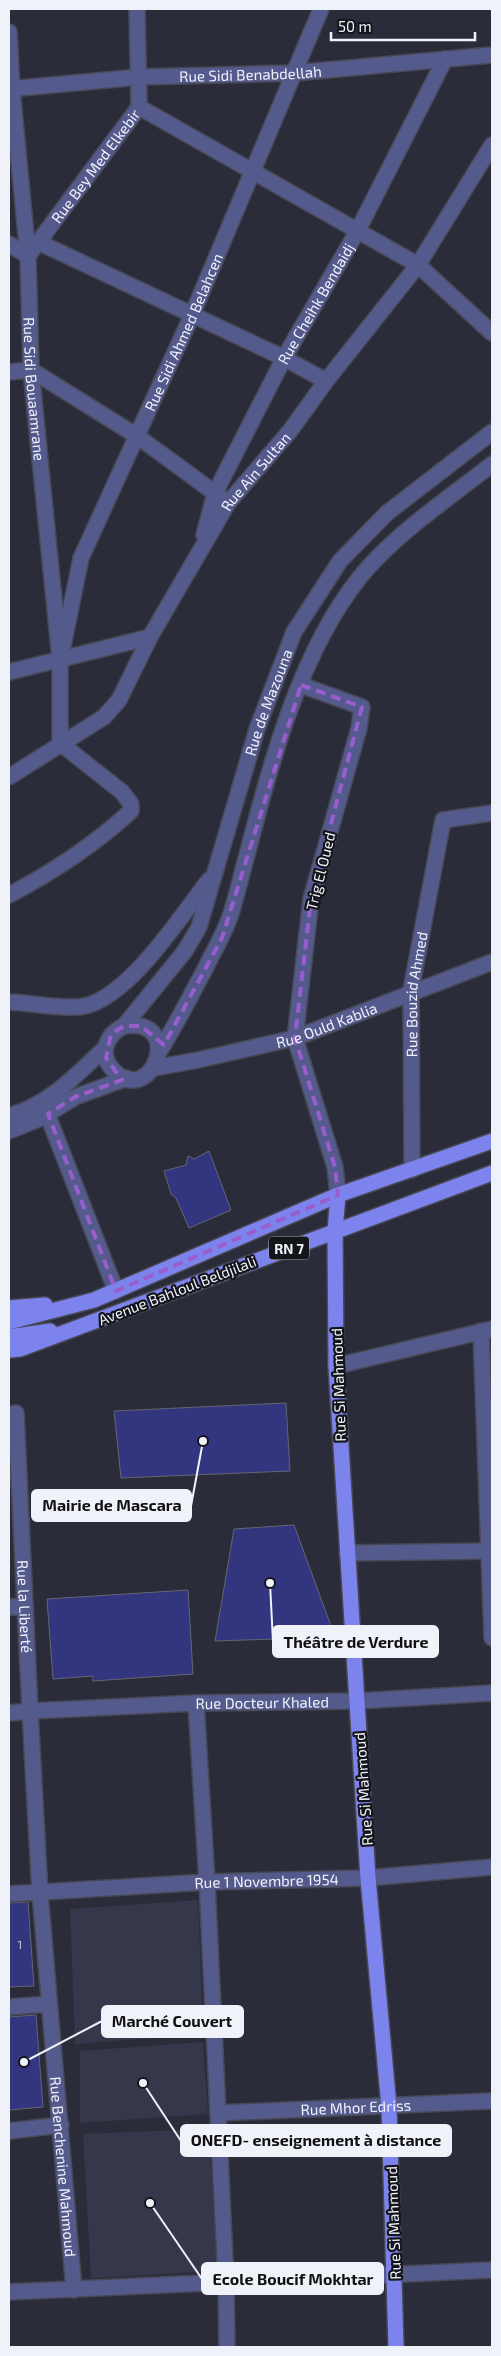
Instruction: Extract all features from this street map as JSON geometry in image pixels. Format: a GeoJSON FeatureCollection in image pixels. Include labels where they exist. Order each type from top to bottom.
{"type":"FeatureCollection","features":[{"type":"Feature","properties":{"kind":"main road","name":"Avenue Bahloul Beldjilali"},"geometry":{"type":"LineString","coordinates":[[9,1322],[94,1300],[338,1195],[492,1141]]}},
{"type":"Feature","properties":{"kind":"main road","name":"Avenue Bahloul Beldjilali"},"geometry":{"type":"LineString","coordinates":[[9,1350],[20,1349],[86,1325],[492,1173]]}},
{"type":"Feature","properties":{"kind":"main road","name":"Rue Si Mahmoud"},"geometry":{"type":"LineString","coordinates":[[338,1195],[335,1231],[336,1366],[368,1878],[389,2107],[396,2347]]}},
{"type":"Feature","properties":{"kind":"main road","name":"Avenue Bahloul Beldjilali"},"geometry":{"type":"LineString","coordinates":[[9,1308],[94,1300]]}},
{"type":"Feature","properties":{"kind":"main road","name":"Avenue Bahloul Beldjilali"},"geometry":{"type":"LineString","coordinates":[[9,1337],[86,1325]]}},
{"type":"Feature","properties":{"kind":"street","name":"Rue Bey Med Elkebir"},"geometry":{"type":"LineString","coordinates":[[31,246],[140,107],[137,9]]}},
{"type":"Feature","properties":{"kind":"street","name":"Rue Sidi Ahmed Belahcen"},"geometry":{"type":"LineString","coordinates":[[60,659],[81,558],[192,315],[320,9]]}},
{"type":"Feature","properties":{"kind":"street","name":"Rue Sidi Bouaamrane"},"geometry":{"type":"LineString","coordinates":[[9,32],[10,89],[31,246],[31,370],[60,659],[60,743]]}},
{"type":"Feature","properties":{"kind":"street","name":"Rue Sidi Benabdellah"},"geometry":{"type":"LineString","coordinates":[[10,89],[139,77],[294,73],[492,55]]}},
{"type":"Feature","properties":{"kind":"street","name":"Rue Cheihk Bendaidj"},"geometry":{"type":"LineString","coordinates":[[199,553],[215,493],[284,358],[358,230],[445,59]]}},
{"type":"Feature","properties":{"kind":"street"},"geometry":{"type":"LineString","coordinates":[[140,107],[251,172],[418,265],[492,333]]}},
{"type":"Feature","properties":{"kind":"street","name":"Rue Ain Sultan"},"geometry":{"type":"LineString","coordinates":[[9,777],[60,743],[104,717],[119,700],[150,637],[228,502],[290,431],[326,380],[418,265],[492,145]]}},
{"type":"Feature","properties":{"kind":"street"},"geometry":{"type":"LineString","coordinates":[[9,244],[31,246],[192,315],[326,380]]}},
{"type":"Feature","properties":{"kind":"street"},"geometry":{"type":"LineString","coordinates":[[9,372],[31,370],[137,436],[228,502]]}},
{"type":"Feature","properties":{"kind":"street","name":"Rue de Mazouna"},"geometry":{"type":"LineString","coordinates":[[124,1026],[189,944],[199,927],[256,729],[294,632],[340,561],[387,512],[492,432]]}},
{"type":"Feature","properties":{"kind":"street","name":"Rue de Mazouna"},"geometry":{"type":"LineString","coordinates":[[159,1052],[181,1016],[222,938],[233,907],[281,737],[317,644],[360,578],[404,532],[492,464]]}},
{"type":"Feature","properties":{"kind":"street"},"geometry":{"type":"LineString","coordinates":[[9,672],[150,637]]}},
{"type":"Feature","properties":{"kind":"street","name":"Trig El Oued"},"geometry":{"type":"LineString","coordinates":[[295,1038],[311,899],[359,728],[362,708],[301,684]]}},
{"type":"Feature","properties":{"kind":"street"},"geometry":{"type":"LineString","coordinates":[[9,895],[45,877],[81,852],[131,811],[131,804],[122,792],[60,743]]}},
{"type":"Feature","properties":{"kind":"street","name":"Rue Bouzid Ahmed"},"geometry":{"type":"LineString","coordinates":[[412,1170],[411,994],[443,820],[492,813]]}},
{"type":"Feature","properties":{"kind":"street"},"geometry":{"type":"LineString","coordinates":[[9,1002],[79,1008],[100,1001],[118,990],[134,975],[214,872]]}},
{"type":"Feature","properties":{"kind":"street","name":"Rue Ould Kablia"},"geometry":{"type":"LineString","coordinates":[[154,1068],[295,1038],[492,962]]}},
{"type":"Feature","properties":{"kind":"street"},"geometry":{"type":"LineString","coordinates":[[9,1116],[45,1108],[127,1078],[142,1077],[154,1068],[159,1052],[154,1036],[141,1026],[124,1026],[111,1034],[105,1048],[64,1087],[45,1108],[31,1123],[9,1131]]}},
{"type":"Feature","properties":{"kind":"street"},"geometry":{"type":"LineString","coordinates":[[295,1038],[335,1167],[338,1195]]}},
{"type":"Feature","properties":{"kind":"street"},"geometry":{"type":"LineString","coordinates":[[105,1048],[106,1058],[110,1067],[117,1074],[127,1078]]}},
{"type":"Feature","properties":{"kind":"street"},"geometry":{"type":"LineString","coordinates":[[45,1108],[116,1291]]}},
{"type":"Feature","properties":{"kind":"street"},"geometry":{"type":"LineString","coordinates":[[336,1366],[487,1330],[492,1638]]}},
{"type":"Feature","properties":{"kind":"street","name":"Rue la Liberté"},"geometry":{"type":"LineString","coordinates":[[12,1414],[25,1607],[40,1893]]}},
{"type":"Feature","properties":{"kind":"street"},"geometry":{"type":"LineString","coordinates":[[347,1553],[490,1551]]}},
{"type":"Feature","properties":{"kind":"street"},"geometry":{"type":"LineString","coordinates":[[9,1608],[25,1607]]}},
{"type":"Feature","properties":{"kind":"street","name":"Rue Docteur Khaled"},"geometry":{"type":"LineString","coordinates":[[9,1713],[196,1703],[358,1701],[492,1693]]}},
{"type":"Feature","properties":{"kind":"street"},"geometry":{"type":"LineString","coordinates":[[196,1703],[207,1882],[226,2282],[226,2347]]}},
{"type":"Feature","properties":{"kind":"street","name":"Rue 1 Novembre 1954"},"geometry":{"type":"LineString","coordinates":[[9,1894],[207,1882],[368,1878],[492,1867]]}},
{"type":"Feature","properties":{"kind":"street","name":"Rue Benchenine Mahmoud"},"geometry":{"type":"LineString","coordinates":[[40,1893],[74,2290]]}},
{"type":"Feature","properties":{"kind":"street"},"geometry":{"type":"LineString","coordinates":[[9,2007],[49,2004]]}},
{"type":"Feature","properties":{"kind":"street","name":"Rue Mhor Edriss"},"geometry":{"type":"LineString","coordinates":[[218,2113],[492,2101]]}},
{"type":"Feature","properties":{"kind":"street"},"geometry":{"type":"LineString","coordinates":[[9,2131],[61,2125]]}},
{"type":"Feature","properties":{"kind":"street"},"geometry":{"type":"LineString","coordinates":[[9,2292],[492,2270]]}},
{"type":"Feature","properties":{"kind":"highlighted area"},"geometry":{"type":"Polygon","coordinates":[[[301,685],[362,707],[311,899],[295,1038],[335,1167],[338,1195],[116,1291],[48,1114],[75,1097],[122,1080],[106,1058],[111,1034],[124,1026],[141,1026],[164,1045],[222,938],[301,685]]]}},
{"type":"Feature","properties":{"kind":"shaded area"},"geometry":{"type":"Polygon","coordinates":[[[198,1900],[203,2034],[75,2044],[70,1909],[198,1900]]]}},
{"type":"Feature","properties":{"kind":"shaded area"},"geometry":{"type":"Polygon","coordinates":[[[203,2042],[208,2114],[80,2123],[80,2051],[203,2042]]]}},
{"type":"Feature","properties":{"kind":"shaded area"},"geometry":{"type":"Polygon","coordinates":[[[209,2129],[217,2271],[91,2278],[83,2134],[209,2129]]]}},
{"type":"Feature","properties":{"kind":"building"},"geometry":{"type":"Polygon","coordinates":[[[209,1151],[231,1210],[189,1228],[176,1198],[171,1194],[164,1171],[186,1165],[188,1156],[194,1159],[209,1151]]]}},
{"type":"Feature","properties":{"kind":"building"},"geometry":{"type":"Polygon","coordinates":[[[286,1403],[290,1471],[121,1478],[114,1411],[286,1403]]]}},
{"type":"Feature","properties":{"kind":"building"},"geometry":{"type":"Polygon","coordinates":[[[294,1525],[335,1637],[215,1641],[234,1529],[294,1525]]]}},
{"type":"Feature","properties":{"kind":"building"},"geometry":{"type":"Polygon","coordinates":[[[188,1590],[193,1674],[93,1681],[93,1676],[53,1679],[47,1599],[188,1590]]]}},
{"type":"Feature","properties":{"kind":"building"},"geometry":{"type":"Polygon","coordinates":[[[28,1902],[34,1986],[9,1987],[9,1903],[28,1902]]]}},
{"type":"Feature","properties":{"kind":"building"},"geometry":{"type":"Polygon","coordinates":[[[36,2015],[43,2107],[9,2110],[9,2017],[36,2015]]]}},
{"type":"Feature","properties":{"kind":"place","name":"Mairie de Mascara"},"geometry":{"type":"Point","coordinates":[203,1441]}},
{"type":"Feature","properties":{"kind":"place","name":"Théâtre de Verdure"},"geometry":{"type":"Point","coordinates":[270,1583]}},
{"type":"Feature","properties":{"kind":"place","name":"Marché Couvert"},"geometry":{"type":"Point","coordinates":[24,2062]}},
{"type":"Feature","properties":{"kind":"place","name":"ONEFD- enseignement à distance"},"geometry":{"type":"Point","coordinates":[143,2083]}},
{"type":"Feature","properties":{"kind":"place","name":"Ecole Boucif Mokhtar"},"geometry":{"type":"Point","coordinates":[150,2203]}}]}
